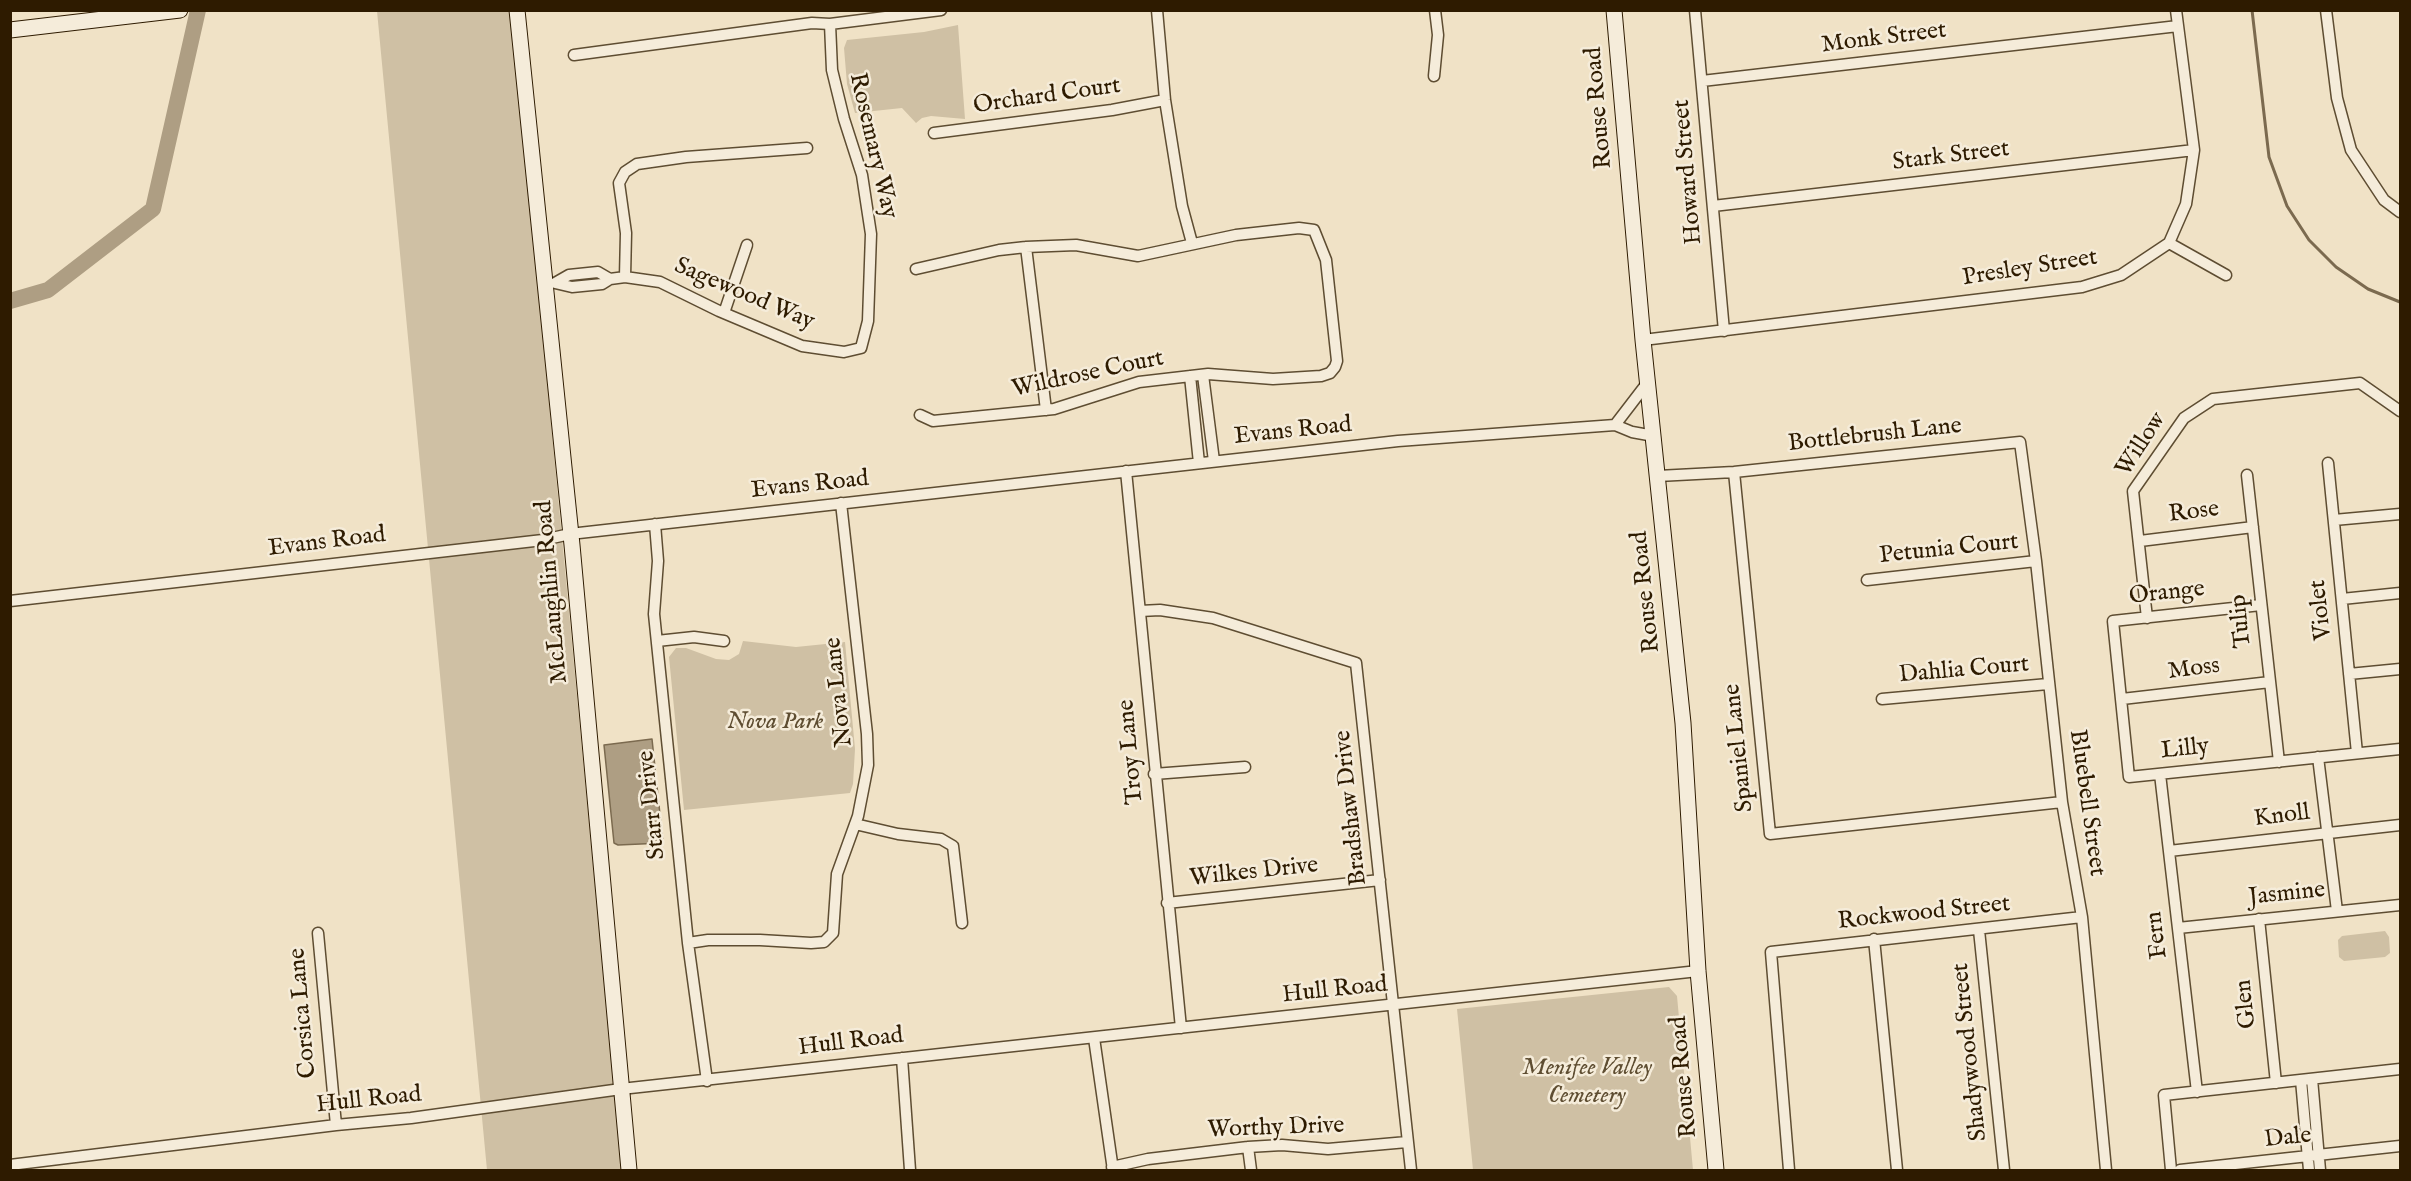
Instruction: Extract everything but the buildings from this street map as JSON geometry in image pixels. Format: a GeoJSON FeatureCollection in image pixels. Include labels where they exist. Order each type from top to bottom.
{"type":"FeatureCollection","features":[{"type":"Feature","properties":{"kind":"street"},"geometry":{"type":"LineString","coordinates":[[10,30],[180,10]]}},
{"type":"Feature","properties":{"kind":"street","name":"McLaughlin Road"},"geometry":{"type":"LineString","coordinates":[[518,10],[551,283],[570,534],[629,1170]]}},
{"type":"Feature","properties":{"kind":"street"},"geometry":{"type":"LineString","coordinates":[[574,56],[812,23],[830,24],[941,10]]}},
{"type":"Feature","properties":{"kind":"street"},"geometry":{"type":"LineString","coordinates":[[916,269],[999,250],[1026,247],[1076,245],[1138,256],[1192,243],[1182,206],[1165,100],[1158,10]]}},
{"type":"Feature","properties":{"kind":"street"},"geometry":{"type":"LineString","coordinates":[[1434,76],[1438,35],[1435,10]]}},
{"type":"Feature","properties":{"kind":"street","name":"Rouse Road"},"geometry":{"type":"LineString","coordinates":[[1614,10],[1643,340],[1683,723],[1698,971],[1716,1170]]}},
{"type":"Feature","properties":{"kind":"street","name":"Howard Street"},"geometry":{"type":"LineString","coordinates":[[1695,10],[1724,331]]}},
{"type":"Feature","properties":{"kind":"street"},"geometry":{"type":"LineString","coordinates":[[2176,10],[2194,150],[2186,204],[2169,243],[2226,275]]}},
{"type":"Feature","properties":{"kind":"street"},"geometry":{"type":"LineString","coordinates":[[2326,10],[2337,98],[2351,150],[2384,200],[2400,212]]}},
{"type":"Feature","properties":{"kind":"street","name":"Rosemary Way"},"geometry":{"type":"LineString","coordinates":[[830,24],[832,70],[844,119],[862,175],[872,234],[868,321],[861,348]]}},
{"type":"Feature","properties":{"kind":"street","name":"Monk Street"},"geometry":{"type":"LineString","coordinates":[[1702,81],[2178,26]]}},
{"type":"Feature","properties":{"kind":"street","name":"Orchard Court"},"geometry":{"type":"LineString","coordinates":[[934,133],[1112,110],[1165,100]]}},
{"type":"Feature","properties":{"kind":"street"},"geometry":{"type":"LineString","coordinates":[[625,277],[626,233],[619,183],[625,172],[637,164],[686,157],[807,148]]}},
{"type":"Feature","properties":{"kind":"street","name":"Stark Street"},"geometry":{"type":"LineString","coordinates":[[1713,206],[2194,150]]}},
{"type":"Feature","properties":{"kind":"street","name":"Wildrose Court"},"geometry":{"type":"LineString","coordinates":[[920,416],[933,421],[1046,410],[1075,404],[1139,382],[1190,376],[1292,378],[1321,376],[1330,373],[1337,361],[1326,260],[1314,230],[1299,228],[1236,235],[1192,243]]}},
{"type":"Feature","properties":{"kind":"street","name":"Presley Street"},"geometry":{"type":"LineString","coordinates":[[1643,340],[2082,287],[2121,275],[2169,243]]}},
{"type":"Feature","properties":{"kind":"street"},"geometry":{"type":"LineString","coordinates":[[724,313],[747,245]]}},
{"type":"Feature","properties":{"kind":"street"},"geometry":{"type":"LineString","coordinates":[[1026,247],[1046,410]]}},
{"type":"Feature","properties":{"kind":"street","name":"Sagewood Way"},"geometry":{"type":"LineString","coordinates":[[551,283],[569,275],[598,272],[610,279],[625,277],[660,282],[724,313],[802,346],[844,352],[861,348]]}},
{"type":"Feature","properties":{"kind":"street"},"geometry":{"type":"LineString","coordinates":[[1203,375],[1214,461]]}},
{"type":"Feature","properties":{"kind":"street"},"geometry":{"type":"LineString","coordinates":[[1190,376],[1199,463]]}},
{"type":"Feature","properties":{"kind":"street"},"geometry":{"type":"LineString","coordinates":[[1615,425],[1648,382]]}},
{"type":"Feature","properties":{"kind":"street","name":"Willow"},"geometry":{"type":"LineString","coordinates":[[2147,618],[2133,490],[2184,418],[2212,399],[2360,383],[2400,411]]}},
{"type":"Feature","properties":{"kind":"street","name":"Evans Road"},"geometry":{"type":"LineString","coordinates":[[10,600],[543,540],[570,534],[655,524],[1398,441],[1615,425],[1632,432],[1654,436]]}},
{"type":"Feature","properties":{"kind":"street","name":"Bottlebrush Lane"},"geometry":{"type":"LineString","coordinates":[[1659,476],[1734,472],[2020,442]]}},
{"type":"Feature","properties":{"kind":"street","name":"Bluebell Street"},"geometry":{"type":"LineString","coordinates":[[2020,442],[2036,561],[2062,802],[2082,917],[2106,1170]]}},
{"type":"Feature","properties":{"kind":"street","name":"Violet"},"geometry":{"type":"LineString","coordinates":[[2328,463],[2357,753]]}},
{"type":"Feature","properties":{"kind":"street","name":"Troy Lane"},"geometry":{"type":"LineString","coordinates":[[1126,471],[1154,774],[1181,1028]]}},
{"type":"Feature","properties":{"kind":"street","name":"Spaniel Lane"},"geometry":{"type":"LineString","coordinates":[[1734,472],[1770,834],[2062,802]]}},
{"type":"Feature","properties":{"kind":"street","name":"Tulip"},"geometry":{"type":"LineString","coordinates":[[2247,475],[2279,762]]}},
{"type":"Feature","properties":{"kind":"street","name":"Nova Lane"},"geometry":{"type":"LineString","coordinates":[[688,943],[708,940],[811,943],[824,942],[833,933],[837,874],[855,825],[868,765],[867,734],[842,503]]}},
{"type":"Feature","properties":{"kind":"street"},"geometry":{"type":"LineString","coordinates":[[2334,520],[2400,514]]}},
{"type":"Feature","properties":{"kind":"street","name":"Starr Drive"},"geometry":{"type":"LineString","coordinates":[[655,524],[658,561],[654,614],[688,943],[707,1081]]}},
{"type":"Feature","properties":{"kind":"street","name":"Rose"},"geometry":{"type":"LineString","coordinates":[[2140,541],[2253,527]]}},
{"type":"Feature","properties":{"kind":"street","name":"Petunia Court"},"geometry":{"type":"LineString","coordinates":[[1867,580],[2036,561]]}},
{"type":"Feature","properties":{"kind":"street"},"geometry":{"type":"LineString","coordinates":[[2342,599],[2400,593]]}},
{"type":"Feature","properties":{"kind":"street","name":"Orange"},"geometry":{"type":"LineString","coordinates":[[2113,621],[2261,605]]}},
{"type":"Feature","properties":{"kind":"street","name":"Bradshaw Drive"},"geometry":{"type":"LineString","coordinates":[[1140,611],[1160,610],[1214,618],[1356,663],[1411,1170]]}},
{"type":"Feature","properties":{"kind":"street","name":"Lilly"},"geometry":{"type":"LineString","coordinates":[[2113,621],[2129,777],[2400,749]]}},
{"type":"Feature","properties":{"kind":"street"},"geometry":{"type":"LineString","coordinates":[[657,641],[694,637],[724,641]]}},
{"type":"Feature","properties":{"kind":"street"},"geometry":{"type":"LineString","coordinates":[[2349,674],[2400,669]]}},
{"type":"Feature","properties":{"kind":"street","name":"Moss"},"geometry":{"type":"LineString","coordinates":[[2122,699],[2270,682]]}},
{"type":"Feature","properties":{"kind":"street","name":"Dahlia Court"},"geometry":{"type":"LineString","coordinates":[[1882,699],[2048,684]]}},
{"type":"Feature","properties":{"kind":"street"},"geometry":{"type":"LineString","coordinates":[[2318,757],[2337,911]]}},
{"type":"Feature","properties":{"kind":"street"},"geometry":{"type":"LineString","coordinates":[[1154,774],[1245,767]]}},
{"type":"Feature","properties":{"kind":"street","name":"Fern"},"geometry":{"type":"LineString","coordinates":[[2160,774],[2197,1092]]}},
{"type":"Feature","properties":{"kind":"street"},"geometry":{"type":"LineString","coordinates":[[855,825],[898,834],[941,839],[953,846],[962,923]]}},
{"type":"Feature","properties":{"kind":"street","name":"Knoll"},"geometry":{"type":"LineString","coordinates":[[2169,851],[2400,825]]}},
{"type":"Feature","properties":{"kind":"street","name":"Wilkes Drive"},"geometry":{"type":"LineString","coordinates":[[1167,903],[1380,880]]}},
{"type":"Feature","properties":{"kind":"street","name":"Jasmine"},"geometry":{"type":"LineString","coordinates":[[2178,928],[2400,905]]}},
{"type":"Feature","properties":{"kind":"street","name":"Rockwood Street"},"geometry":{"type":"LineString","coordinates":[[1789,1170],[1771,952],[2082,917]]}},
{"type":"Feature","properties":{"kind":"street","name":"Glen"},"geometry":{"type":"LineString","coordinates":[[2259,920],[2276,1083]]}},
{"type":"Feature","properties":{"kind":"street","name":"Shadywood Street"},"geometry":{"type":"LineString","coordinates":[[1979,930],[2004,1170]]}},
{"type":"Feature","properties":{"kind":"street","name":"Corsica Lane"},"geometry":{"type":"LineString","coordinates":[[318,933],[336,1125]]}},
{"type":"Feature","properties":{"kind":"street"},"geometry":{"type":"LineString","coordinates":[[1874,939],[1897,1170]]}},
{"type":"Feature","properties":{"kind":"street","name":"Hull Road"},"geometry":{"type":"LineString","coordinates":[[10,1165],[411,1118],[621,1089],[1698,971]]}},
{"type":"Feature","properties":{"kind":"street"},"geometry":{"type":"LineString","coordinates":[[1094,1038],[1112,1169]]}},
{"type":"Feature","properties":{"kind":"street"},"geometry":{"type":"LineString","coordinates":[[902,1058],[910,1170]]}},
{"type":"Feature","properties":{"kind":"street"},"geometry":{"type":"LineString","coordinates":[[2171,1170],[2164,1095],[2400,1069]]}},
{"type":"Feature","properties":{"kind":"street"},"geometry":{"type":"LineString","coordinates":[[2307,1080],[2313,1157],[2309,1170]]}},
{"type":"Feature","properties":{"kind":"street","name":"Worthy Drive"},"geometry":{"type":"LineString","coordinates":[[1112,1169],[1148,1159],[1248,1147],[1282,1145],[1328,1149],[1407,1142]]}},
{"type":"Feature","properties":{"kind":"street","name":"Dale"},"geometry":{"type":"LineString","coordinates":[[2180,1170],[2400,1146]]}},
{"type":"Feature","properties":{"kind":"street"},"geometry":{"type":"LineString","coordinates":[[1248,1147],[1251,1170]]}},
{"type":"Feature","properties":{"kind":"street"},"geometry":{"type":"LineString","coordinates":[[2313,1157],[2320,1170]]}},
{"type":"Feature","properties":{"kind":"green space"},"geometry":{"type":"Polygon","coordinates":[[[377,11],[512,11],[622,1170],[487,1170],[377,11]]]}},
{"type":"Feature","properties":{"kind":"green space"},"geometry":{"type":"Polygon","coordinates":[[[958,25],[965,119],[931,116],[922,118],[916,123],[902,108],[855,113],[847,84],[844,48],[847,40],[924,32],[958,25]]]}},
{"type":"Feature","properties":{"kind":"green space","name":"Nova Park"},"geometry":{"type":"Polygon","coordinates":[[[743,641],[796,647],[845,642],[855,749],[853,784],[850,793],[684,810],[669,657],[676,648],[686,648],[716,659],[729,660],[739,654],[743,641]]]}},
{"type":"Feature","properties":{"kind":"green space"},"geometry":{"type":"Polygon","coordinates":[[[2385,931],[2389,937],[2390,953],[2385,957],[2344,961],[2339,957],[2338,940],[2342,936],[2385,931]]]}},
{"type":"Feature","properties":{"kind":"green space","name":"Menifee Valley Cemetery"},"geometry":{"type":"Polygon","coordinates":[[[1669,987],[1677,996],[1693,1170],[1473,1170],[1457,1009],[1669,987]]]}},
{"type":"Feature","properties":{"kind":"shaded area"},"geometry":{"type":"Polygon","coordinates":[[[652,739],[663,843],[618,845],[614,843],[604,745],[652,739]]]}},
{"type":"Feature","properties":{"kind":"waterway"},"geometry":{"type":"LineString","coordinates":[[10,301],[48,290],[153,209],[198,10]]}},
{"type":"Feature","properties":{"kind":"waterway"},"geometry":{"type":"LineString","coordinates":[[2252,10],[2269,157],[2287,206],[2309,240],[2336,267],[2368,289],[2400,302]]}}]}
